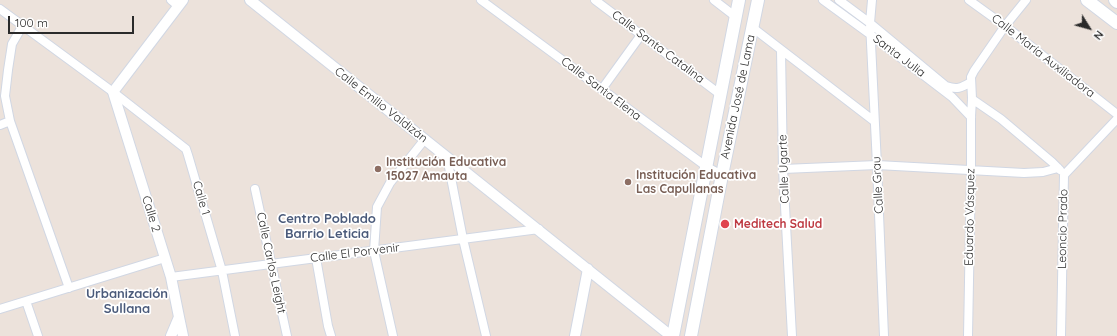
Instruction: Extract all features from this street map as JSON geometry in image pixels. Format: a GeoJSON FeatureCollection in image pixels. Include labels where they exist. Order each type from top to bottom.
{"type":"FeatureCollection","features":[{"type":"Feature","properties":{"kind":"main road","name":"Avenida José de Lama"},"geometry":{"type":"LineString","coordinates":[[672,336],[707,167],[739,0]]}},
{"type":"Feature","properties":{"kind":"main road","name":"Avenida José de Lama"},"geometry":{"type":"LineString","coordinates":[[691,336],[758,0]]}},
{"type":"Feature","properties":{"kind":"main road"},"geometry":{"type":"LineString","coordinates":[[1087,0],[1117,23]]}},
{"type":"Feature","properties":{"kind":"street","name":"Calle Emilio Valdizán"},"geometry":{"type":"LineString","coordinates":[[250,0],[672,336]]}},
{"type":"Feature","properties":{"kind":"street","name":"Calle Santa Elena"},"geometry":{"type":"LineString","coordinates":[[481,0],[707,167],[722,175]]}},
{"type":"Feature","properties":{"kind":"street","name":"Calle Santa Catalina"},"geometry":{"type":"LineString","coordinates":[[595,0],[721,95]]}},
{"type":"Feature","properties":{"kind":"street"},"geometry":{"type":"LineString","coordinates":[[714,0],[736,17]]}},
{"type":"Feature","properties":{"kind":"street","name":"Santa Julia"},"geometry":{"type":"LineString","coordinates":[[823,0],[952,97],[971,117]]}},
{"type":"Feature","properties":{"kind":"street","name":"Santa Julia"},"geometry":{"type":"LineString","coordinates":[[839,0],[870,23],[946,86],[953,88],[962,87],[971,82]]}},
{"type":"Feature","properties":{"kind":"street","name":"Calle Grau"},"geometry":{"type":"LineString","coordinates":[[872,0],[870,23],[874,121],[878,166],[884,336]]}},
{"type":"Feature","properties":{"kind":"street","name":"Calle María Auxiliadora"},"geometry":{"type":"LineString","coordinates":[[969,0],[1005,26],[1117,114]]}},
{"type":"Feature","properties":{"kind":"street"},"geometry":{"type":"LineString","coordinates":[[971,82],[971,77],[974,71],[1005,26],[1026,0]]}},
{"type":"Feature","properties":{"kind":"street"},"geometry":{"type":"LineString","coordinates":[[113,92],[177,2]]}},
{"type":"Feature","properties":{"kind":"street","name":"Calle 1"},"geometry":{"type":"LineString","coordinates":[[0,9],[113,92],[186,150],[222,271],[235,336]]}},
{"type":"Feature","properties":{"kind":"street"},"geometry":{"type":"LineString","coordinates":[[23,25],[12,44],[5,96],[10,122],[69,288]]}},
{"type":"Feature","properties":{"kind":"street"},"geometry":{"type":"LineString","coordinates":[[753,28],[874,121]]}},
{"type":"Feature","properties":{"kind":"street"},"geometry":{"type":"LineString","coordinates":[[602,89],[641,35]]}},
{"type":"Feature","properties":{"kind":"street","name":"Calle Ugarte"},"geometry":{"type":"LineString","coordinates":[[781,50],[783,169],[792,336]]}},
{"type":"Feature","properties":{"kind":"street","name":"Eduardo Vásquez"},"geometry":{"type":"LineString","coordinates":[[968,336],[972,99],[971,82]]}},
{"type":"Feature","properties":{"kind":"street","name":"Calle 2"},"geometry":{"type":"LineString","coordinates":[[113,92],[171,278],[183,336]]}},
{"type":"Feature","properties":{"kind":"street"},"geometry":{"type":"LineString","coordinates":[[972,99],[1001,119],[1052,162],[1064,175]]}},
{"type":"Feature","properties":{"kind":"street","name":"Leoncio Prado"},"geometry":{"type":"LineString","coordinates":[[1061,336],[1064,175],[1117,119]]}},
{"type":"Feature","properties":{"kind":"street"},"geometry":{"type":"LineString","coordinates":[[0,125],[10,122]]}},
{"type":"Feature","properties":{"kind":"street"},"geometry":{"type":"LineString","coordinates":[[393,336],[374,251],[378,207],[390,183],[425,139]]}},
{"type":"Feature","properties":{"kind":"street"},"geometry":{"type":"LineString","coordinates":[[447,157],[463,240],[486,336]]}},
{"type":"Feature","properties":{"kind":"street"},"geometry":{"type":"LineString","coordinates":[[783,169],[878,166],[1024,173],[1043,172],[1058,168]]}},
{"type":"Feature","properties":{"kind":"street","name":"Calle Carlos Leight"},"geometry":{"type":"LineString","coordinates":[[255,189],[287,336]]}},
{"type":"Feature","properties":{"kind":"street","name":"Calle El Porvenir"},"geometry":{"type":"LineString","coordinates":[[171,278],[539,230]]}},
{"type":"Feature","properties":{"kind":"street"},"geometry":{"type":"LineString","coordinates":[[0,309],[165,258]]}},
{"type":"Feature","properties":{"kind":"street"},"geometry":{"type":"LineString","coordinates":[[316,258],[331,336]]}},
{"type":"Feature","properties":{"kind":"street"},"geometry":{"type":"LineString","coordinates":[[575,336],[588,269]]}},
{"type":"Feature","properties":{"kind":"street"},"geometry":{"type":"LineString","coordinates":[[26,301],[38,336]]}},
{"type":"Feature","properties":{"kind":"street"},"geometry":{"type":"LineString","coordinates":[[171,336],[179,317]]}},
{"type":"Feature","properties":{"kind":"place","name":"Institución Educativa 15027 Amauta"},"geometry":{"type":"Point","coordinates":[378,169]}},
{"type":"Feature","properties":{"kind":"place","name":"Institución Educativa Las Capullanas"},"geometry":{"type":"Point","coordinates":[628,182]}},
{"type":"Feature","properties":{"kind":"place","name":"Meditech Salud"},"geometry":{"type":"Point","coordinates":[725,224]}},
{"type":"Feature","properties":{"kind":"district","name":"Centro Poblado Barrio Leticia"},"geometry":{"type":"Point","coordinates":[327,226]}},
{"type":"Feature","properties":{"kind":"district","name":"Urbanización Sullana"},"geometry":{"type":"Point","coordinates":[127,302]}}]}
